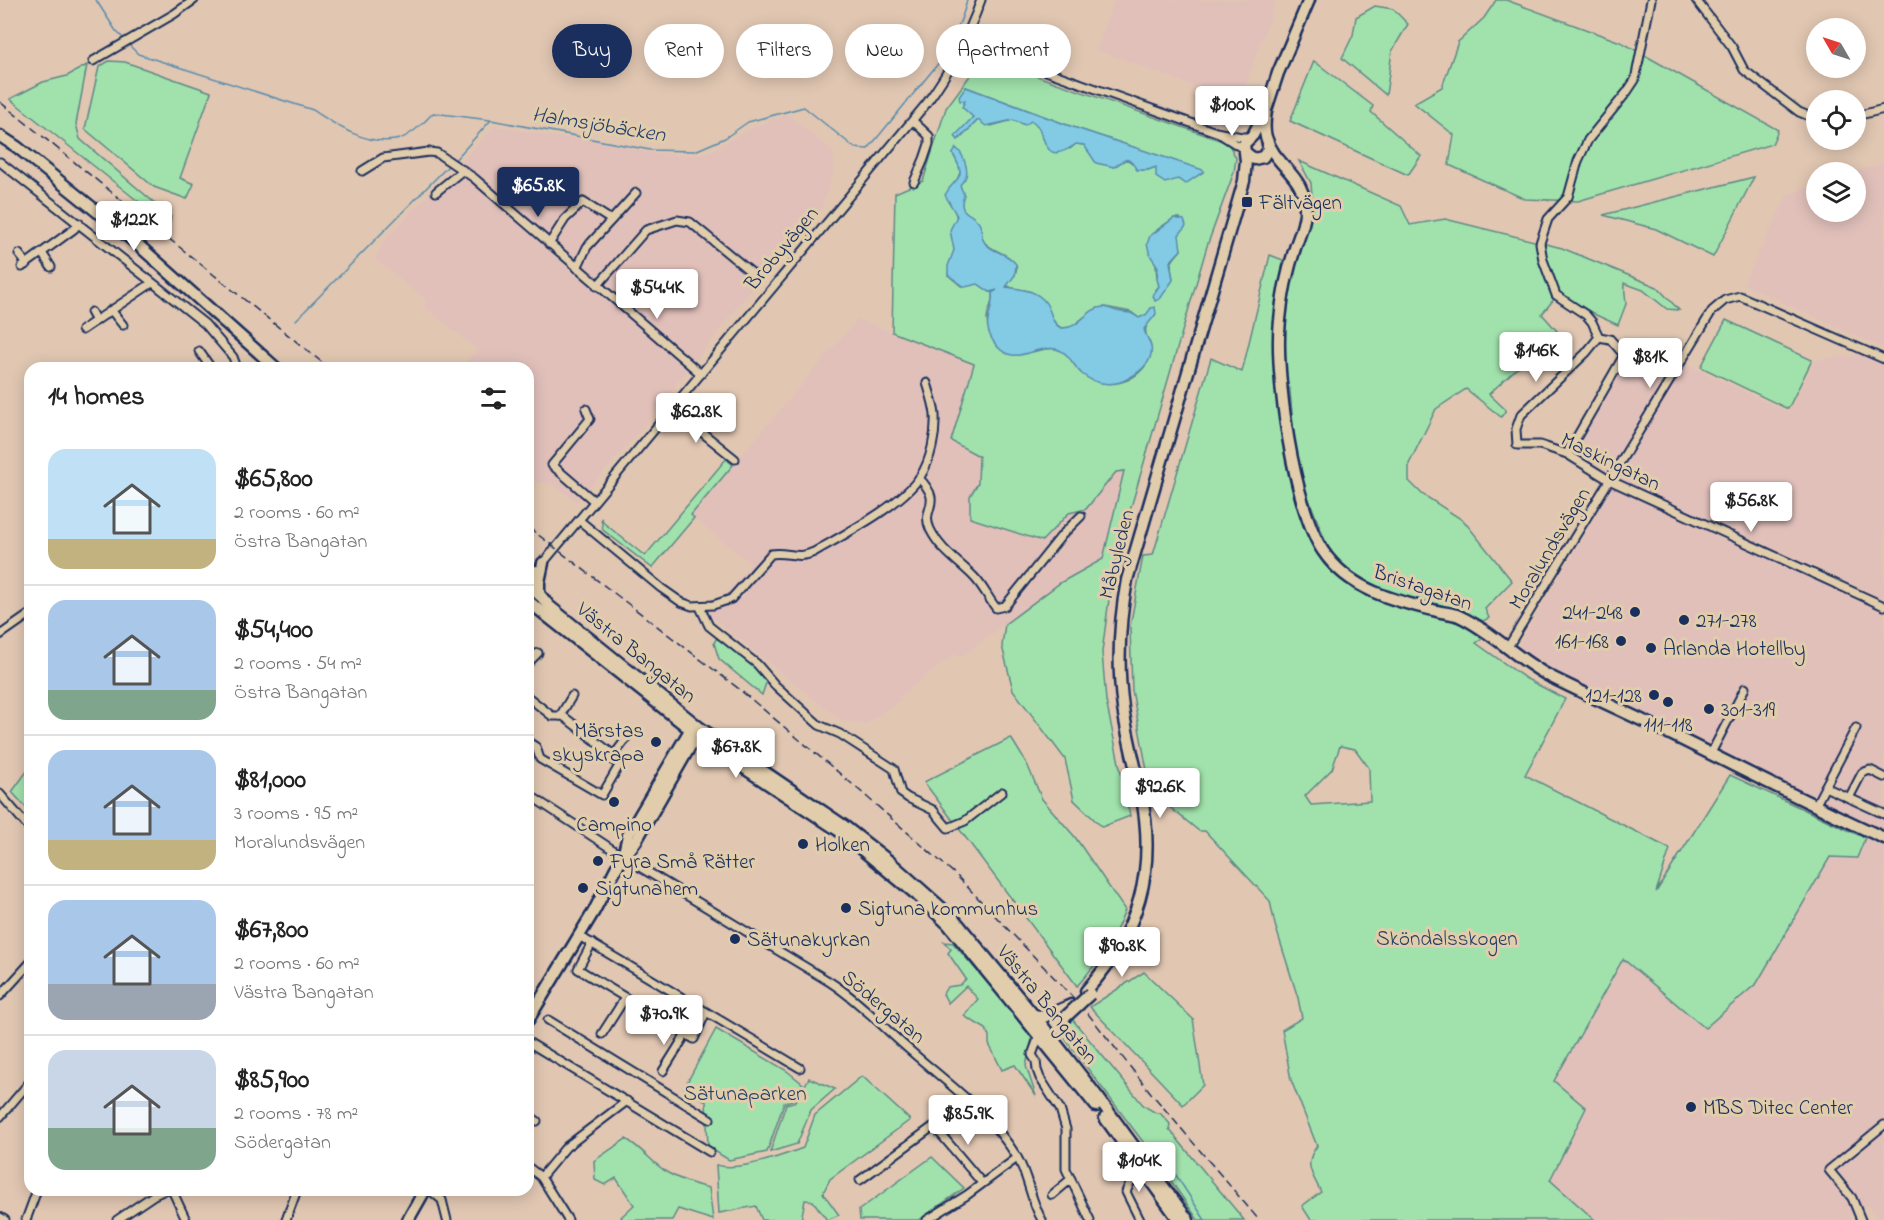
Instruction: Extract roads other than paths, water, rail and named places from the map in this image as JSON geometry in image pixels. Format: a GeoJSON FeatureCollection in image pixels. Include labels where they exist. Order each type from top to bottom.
{"type":"FeatureCollection","features":[{"type":"Feature","properties":{"kind":"street"},"geometry":{"type":"LineString","coordinates":[[93,61],[194,0]]}},
{"type":"Feature","properties":{"kind":"street","name":"Brobyvägen"},"geometry":{"type":"LineString","coordinates":[[972,24],[981,0]]}},
{"type":"Feature","properties":{"kind":"street","name":"Måbyleden"},"geometry":{"type":"LineString","coordinates":[[1245,181],[1269,149],[1264,129],[1266,110],[1278,73],[1309,0]]}},
{"type":"Feature","properties":{"kind":"street"},"geometry":{"type":"LineString","coordinates":[[1567,454],[1624,355],[1610,339],[1599,337],[1586,315],[1556,295],[1543,260],[1540,243],[1548,219],[1568,197],[1578,161],[1588,140],[1628,92],[1635,80],[1651,0]]}},
{"type":"Feature","properties":{"kind":"street"},"geometry":{"type":"LineString","coordinates":[[1696,0],[1732,47],[1744,70],[1806,115]]}},
{"type":"Feature","properties":{"kind":"street","name":"Brobyvägen"},"geometry":{"type":"LineString","coordinates":[[535,569],[673,409],[913,121],[945,78]]}},
{"type":"Feature","properties":{"kind":"street"},"geometry":{"type":"LineString","coordinates":[[1065,78],[1216,132],[1242,137],[1262,136],[1267,141]]}},
{"type":"Feature","properties":{"kind":"street"},"geometry":{"type":"LineString","coordinates":[[1866,114],[1884,109]]}},
{"type":"Feature","properties":{"kind":"street","name":"Måbyleden"},"geometry":{"type":"LineString","coordinates":[[1056,1019],[1088,992],[1112,967],[1129,930],[1140,895],[1147,851],[1147,828],[1126,724],[1120,678],[1119,644],[1123,606],[1136,548],[1245,181],[1244,144],[1266,110]]}},
{"type":"Feature","properties":{"kind":"street"},"geometry":{"type":"LineString","coordinates":[[913,121],[929,136],[929,144],[914,182]]}},
{"type":"Feature","properties":{"kind":"street"},"geometry":{"type":"LineString","coordinates":[[1216,132],[1245,151],[1250,157],[1277,161],[1286,167]]}},
{"type":"Feature","properties":{"kind":"street"},"geometry":{"type":"LineString","coordinates":[[0,136],[17,147],[136,243],[269,362]]}},
{"type":"Feature","properties":{"kind":"street","name":"Bristagatan"},"geometry":{"type":"LineString","coordinates":[[1267,141],[1295,177],[1303,193],[1305,215],[1285,285],[1280,322],[1279,367],[1291,451],[1300,493],[1313,531],[1323,551],[1339,570],[1358,585],[1383,597],[1457,615],[1549,676],[1884,838]]}},
{"type":"Feature","properties":{"kind":"street"},"geometry":{"type":"LineString","coordinates":[[362,171],[383,158],[414,152],[437,153],[463,170],[701,374]]}},
{"type":"Feature","properties":{"kind":"street"},"geometry":{"type":"LineString","coordinates":[[0,162],[205,324],[235,362]]}},
{"type":"Feature","properties":{"kind":"street"},"geometry":{"type":"LineString","coordinates":[[436,192],[463,170]]}},
{"type":"Feature","properties":{"kind":"street"},"geometry":{"type":"LineString","coordinates":[[577,268],[587,247],[636,193]]}},
{"type":"Feature","properties":{"kind":"street"},"geometry":{"type":"LineString","coordinates":[[549,244],[565,219],[583,202],[611,220]]}},
{"type":"Feature","properties":{"kind":"street"},"geometry":{"type":"LineString","coordinates":[[597,286],[646,230],[677,220],[690,222],[752,273]]}},
{"type":"Feature","properties":{"kind":"street"},"geometry":{"type":"LineString","coordinates":[[19,254],[24,265],[74,229],[78,223]]}},
{"type":"Feature","properties":{"kind":"street"},"geometry":{"type":"LineString","coordinates":[[42,253],[51,267]]}},
{"type":"Feature","properties":{"kind":"street"},"geometry":{"type":"LineString","coordinates":[[82,330],[152,283]]}},
{"type":"Feature","properties":{"kind":"street","name":"Moralundsvägen"},"geometry":{"type":"LineString","coordinates":[[1508,648],[1712,311],[1725,300],[1740,296],[1884,359]]}},
{"type":"Feature","properties":{"kind":"street"},"geometry":{"type":"LineString","coordinates":[[111,310],[123,326]]}},
{"type":"Feature","properties":{"kind":"street"},"geometry":{"type":"LineString","coordinates":[[91,312],[96,321]]}},
{"type":"Feature","properties":{"kind":"street","name":"Maskingatan"},"geometry":{"type":"LineString","coordinates":[[1599,337],[1586,353],[1521,415],[1516,429],[1517,445],[1540,445],[1567,454],[1610,480],[1884,606]]}},
{"type":"Feature","properties":{"kind":"street"},"geometry":{"type":"LineString","coordinates":[[199,351],[207,362]]}},
{"type":"Feature","properties":{"kind":"street"},"geometry":{"type":"LineString","coordinates":[[579,520],[681,602],[700,607],[713,606],[731,599],[771,554],[808,555],[889,507],[919,478],[928,460],[935,436],[935,413],[927,383]]}},
{"type":"Feature","properties":{"kind":"street"},"geometry":{"type":"LineString","coordinates":[[586,409],[590,419],[552,465],[594,501]]}},
{"type":"Feature","properties":{"kind":"street"},"geometry":{"type":"LineString","coordinates":[[673,409],[735,459]]}},
{"type":"Feature","properties":{"kind":"street"},"geometry":{"type":"LineString","coordinates":[[919,478],[930,489],[932,498],[928,526],[936,540],[974,577],[996,608],[1005,606],[1062,535],[1081,516]]}},
{"type":"Feature","properties":{"kind":"street","name":"Västra Bangatan"},"geometry":{"type":"LineString","coordinates":[[534,588],[549,606],[695,729],[843,825],[890,862],[954,919],[1034,1015],[1044,1035]]}},
{"type":"Feature","properties":{"kind":"street","name":"Västra Bangatan"},"geometry":{"type":"LineString","coordinates":[[534,596],[547,615]]}},
{"type":"Feature","properties":{"kind":"street","name":"Västra Bangatan"},"geometry":{"type":"LineString","coordinates":[[534,605],[695,729],[838,830],[948,924],[1044,1035],[1092,1101],[1188,1220]]}},
{"type":"Feature","properties":{"kind":"street"},"geometry":{"type":"LineString","coordinates":[[700,607],[709,626],[757,664],[775,685],[819,725],[840,734],[894,770],[902,793],[933,810],[948,828],[965,821],[1002,792]]}},
{"type":"Feature","properties":{"kind":"street"},"geometry":{"type":"LineString","coordinates":[[0,635],[24,618]]}},
{"type":"Feature","properties":{"kind":"street"},"geometry":{"type":"LineString","coordinates":[[534,656],[538,652]]}},
{"type":"Feature","properties":{"kind":"street"},"geometry":{"type":"LineString","coordinates":[[1710,755],[1745,688]]}},
{"type":"Feature","properties":{"kind":"street"},"geometry":{"type":"LineString","coordinates":[[560,716],[572,696]]}},
{"type":"Feature","properties":{"kind":"street"},"geometry":{"type":"LineString","coordinates":[[534,702],[552,716],[563,716],[614,755]]}},
{"type":"Feature","properties":{"kind":"street"},"geometry":{"type":"LineString","coordinates":[[1815,806],[1856,728]]}},
{"type":"Feature","properties":{"kind":"street"},"geometry":{"type":"LineString","coordinates":[[534,1010],[579,936],[623,856],[636,841],[695,729]]}},
{"type":"Feature","properties":{"kind":"street"},"geometry":{"type":"LineString","coordinates":[[534,746],[540,759],[602,795],[620,764],[614,761],[614,755],[626,739]]}},
{"type":"Feature","properties":{"kind":"street"},"geometry":{"type":"LineString","coordinates":[[1849,798],[1862,773],[1870,770],[1884,777]]}},
{"type":"Feature","properties":{"kind":"street"},"geometry":{"type":"LineString","coordinates":[[1825,787],[1884,814]]}},
{"type":"Feature","properties":{"kind":"street"},"geometry":{"type":"LineString","coordinates":[[0,794],[24,822]]}},
{"type":"Feature","properties":{"kind":"street","name":"Södergatan"},"geometry":{"type":"LineString","coordinates":[[534,798],[623,856],[837,986],[988,1119],[1017,1158],[1027,1179],[1033,1205],[1042,1220]]}},
{"type":"Feature","properties":{"kind":"street"},"geometry":{"type":"LineString","coordinates":[[579,936],[800,1068]]}},
{"type":"Feature","properties":{"kind":"street"},"geometry":{"type":"LineString","coordinates":[[592,943],[578,969],[625,998],[694,1039],[706,1012]]}},
{"type":"Feature","properties":{"kind":"street"},"geometry":{"type":"LineString","coordinates":[[0,996],[24,970]]}},
{"type":"Feature","properties":{"kind":"street","name":"Måbyleden"},"geometry":{"type":"LineString","coordinates":[[1044,1035],[1056,1019],[1088,992]]}},
{"type":"Feature","properties":{"kind":"street"},"geometry":{"type":"LineString","coordinates":[[602,1034],[625,998]]}},
{"type":"Feature","properties":{"kind":"street"},"geometry":{"type":"LineString","coordinates":[[1034,1015],[1056,1019]]}},
{"type":"Feature","properties":{"kind":"street"},"geometry":{"type":"LineString","coordinates":[[548,1020],[710,1119]]}},
{"type":"Feature","properties":{"kind":"street"},"geometry":{"type":"LineString","coordinates":[[663,1071],[686,1034]]}},
{"type":"Feature","properties":{"kind":"street"},"geometry":{"type":"LineString","coordinates":[[1044,1035],[1032,1055],[1036,1061],[1040,1078],[1057,1102],[1064,1119],[1066,1169],[1090,1220]]}},
{"type":"Feature","properties":{"kind":"street"},"geometry":{"type":"LineString","coordinates":[[534,1046],[710,1152]]}},
{"type":"Feature","properties":{"kind":"street"},"geometry":{"type":"LineString","coordinates":[[0,1117],[24,1088]]}},
{"type":"Feature","properties":{"kind":"street"},"geometry":{"type":"LineString","coordinates":[[541,1178],[566,1147],[627,1101]]}},
{"type":"Feature","properties":{"kind":"street"},"geometry":{"type":"LineString","coordinates":[[860,1180],[968,1101]]}},
{"type":"Feature","properties":{"kind":"street"},"geometry":{"type":"LineString","coordinates":[[1861,1220],[1852,1198],[1829,1170],[1884,1125]]}},
{"type":"Feature","properties":{"kind":"street"},"geometry":{"type":"LineString","coordinates":[[934,1126],[982,1183]]}},
{"type":"Feature","properties":{"kind":"street"},"geometry":{"type":"LineString","coordinates":[[927,1220],[1017,1158]]}},
{"type":"Feature","properties":{"kind":"street"},"geometry":{"type":"LineString","coordinates":[[1140,1220],[1126,1192],[1130,1183],[1147,1170]]}},
{"type":"Feature","properties":{"kind":"street","name":"Västra Bangatan"},"geometry":{"type":"LineString","coordinates":[[1147,1170],[1179,1220]]}},
{"type":"Feature","properties":{"kind":"street"},"geometry":{"type":"LineString","coordinates":[[534,1172],[541,1178],[568,1220]]}},
{"type":"Feature","properties":{"kind":"street"},"geometry":{"type":"LineString","coordinates":[[1052,1195],[1071,1179]]}},
{"type":"Feature","properties":{"kind":"street"},"geometry":{"type":"LineString","coordinates":[[26,1220],[35,1196]]}},
{"type":"Feature","properties":{"kind":"street"},"geometry":{"type":"LineString","coordinates":[[117,1220],[153,1196]]}},
{"type":"Feature","properties":{"kind":"street"},"geometry":{"type":"LineString","coordinates":[[175,1196],[186,1220]]}},
{"type":"Feature","properties":{"kind":"street"},"geometry":{"type":"LineString","coordinates":[[286,1220],[295,1196]]}},
{"type":"Feature","properties":{"kind":"street"},"geometry":{"type":"LineString","coordinates":[[408,1220],[422,1196]]}},
{"type":"Feature","properties":{"kind":"street"},"geometry":{"type":"LineString","coordinates":[[437,1196],[442,1200],[447,1220]]}},
{"type":"Feature","properties":{"kind":"street"},"geometry":{"type":"LineString","coordinates":[[0,1217],[5,1220]]}},
{"type":"Feature","properties":{"kind":"water"},"geometry":{"type":"Polygon","coordinates":[[[966,87],[1070,126],[1203,170],[1203,172],[1185,184],[1178,179],[1165,183],[1156,177],[1156,167],[1137,170],[1128,160],[1114,167],[1096,163],[1084,145],[1076,144],[1055,153],[1046,145],[1037,125],[1031,121],[1025,125],[1013,120],[986,126],[978,120],[958,140],[955,136],[973,117],[962,107],[965,101],[960,101],[959,97],[966,87]]]}},
{"type":"Feature","properties":{"kind":"water"},"geometry":{"type":"Polygon","coordinates":[[[956,148],[963,157],[967,169],[966,177],[960,185],[964,195],[962,207],[980,225],[985,244],[1016,264],[1015,275],[1006,287],[1036,294],[1046,303],[1054,322],[1061,328],[1073,326],[1097,308],[1107,307],[1130,313],[1139,318],[1155,307],[1156,314],[1144,329],[1151,346],[1150,356],[1138,373],[1118,383],[1105,384],[1087,378],[1068,356],[1056,349],[1010,355],[996,345],[988,330],[988,324],[992,293],[997,290],[990,292],[978,284],[965,287],[948,275],[948,266],[954,250],[950,230],[957,216],[945,195],[960,174],[953,154],[956,148]]]}},
{"type":"Feature","properties":{"kind":"water"},"geometry":{"type":"Polygon","coordinates":[[[1174,218],[1184,220],[1186,226],[1179,235],[1181,250],[1170,262],[1173,280],[1160,299],[1155,301],[1153,295],[1159,286],[1158,267],[1150,255],[1147,244],[1150,236],[1174,218]]]}},
{"type":"Feature","properties":{"kind":"waterway"},"geometry":{"type":"LineString","coordinates":[[96,0],[116,31],[124,39]]}},
{"type":"Feature","properties":{"kind":"waterway","name":"Halmsjöbäcken"},"geometry":{"type":"LineString","coordinates":[[454,161],[491,120],[650,150],[695,151],[725,138],[748,122],[804,107],[855,148],[868,149],[937,65],[945,59],[967,0]]}},
{"type":"Feature","properties":{"kind":"waterway"},"geometry":{"type":"LineString","coordinates":[[130,46],[138,54],[313,110],[342,128],[373,140],[395,140],[405,137],[416,130],[433,113],[490,120]]}},
{"type":"Feature","properties":{"kind":"waterway"},"geometry":{"type":"LineString","coordinates":[[296,320],[450,164]]}},
{"type":"Feature","properties":{"kind":"waterway"},"geometry":{"type":"LineString","coordinates":[[1170,1166],[1205,1220]]}},
{"type":"Feature","properties":{"kind":"railway"},"geometry":{"type":"LineString","coordinates":[[0,102],[322,362]]}},
{"type":"Feature","properties":{"kind":"railway"},"geometry":{"type":"LineString","coordinates":[[534,532],[739,689],[956,875],[1085,1010],[1151,1093],[1259,1220]]}},
{"type":"Feature","properties":{"kind":"place","name":"Fältvägen"},"geometry":{"type":"Point","coordinates":[1247,202]}},
{"type":"Feature","properties":{"kind":"place","name":"241-248"},"geometry":{"type":"Point","coordinates":[1635,612]}},
{"type":"Feature","properties":{"kind":"place","name":"271-278"},"geometry":{"type":"Point","coordinates":[1684,620]}},
{"type":"Feature","properties":{"kind":"place","name":"161-168"},"geometry":{"type":"Point","coordinates":[1621,641]}},
{"type":"Feature","properties":{"kind":"place","name":"Arlanda Hotellby"},"geometry":{"type":"Point","coordinates":[1651,648]}},
{"type":"Feature","properties":{"kind":"place","name":"121-128"},"geometry":{"type":"Point","coordinates":[1654,695]}},
{"type":"Feature","properties":{"kind":"place","name":"111-118"},"geometry":{"type":"Point","coordinates":[1668,702]}},
{"type":"Feature","properties":{"kind":"place","name":"301-319"},"geometry":{"type":"Point","coordinates":[1709,709]}},
{"type":"Feature","properties":{"kind":"place","name":"Märstas skyskrapa"},"geometry":{"type":"Point","coordinates":[656,742]}},
{"type":"Feature","properties":{"kind":"place","name":"Campino"},"geometry":{"type":"Point","coordinates":[614,802]}},
{"type":"Feature","properties":{"kind":"place","name":"Holken"},"geometry":{"type":"Point","coordinates":[803,844]}},
{"type":"Feature","properties":{"kind":"place","name":"Fyra Små Rätter"},"geometry":{"type":"Point","coordinates":[598,861]}},
{"type":"Feature","properties":{"kind":"place","name":"Sigtunahem"},"geometry":{"type":"Point","coordinates":[583,888]}},
{"type":"Feature","properties":{"kind":"place","name":"Sigtuna kommunhus"},"geometry":{"type":"Point","coordinates":[846,908]}},
{"type":"Feature","properties":{"kind":"place","name":"Sätunakyrkan"},"geometry":{"type":"Point","coordinates":[735,939]}},
{"type":"Feature","properties":{"kind":"place","name":"MBS Ditec Center"},"geometry":{"type":"Point","coordinates":[1691,1107]}},
{"type":"Feature","properties":{"kind":"park label","name":"Sköndalsskogen"},"geometry":{"type":"Point","coordinates":[1447,938]}},
{"type":"Feature","properties":{"kind":"park label","name":"Sätunaparken"},"geometry":{"type":"Point","coordinates":[745,1093]}}]}
